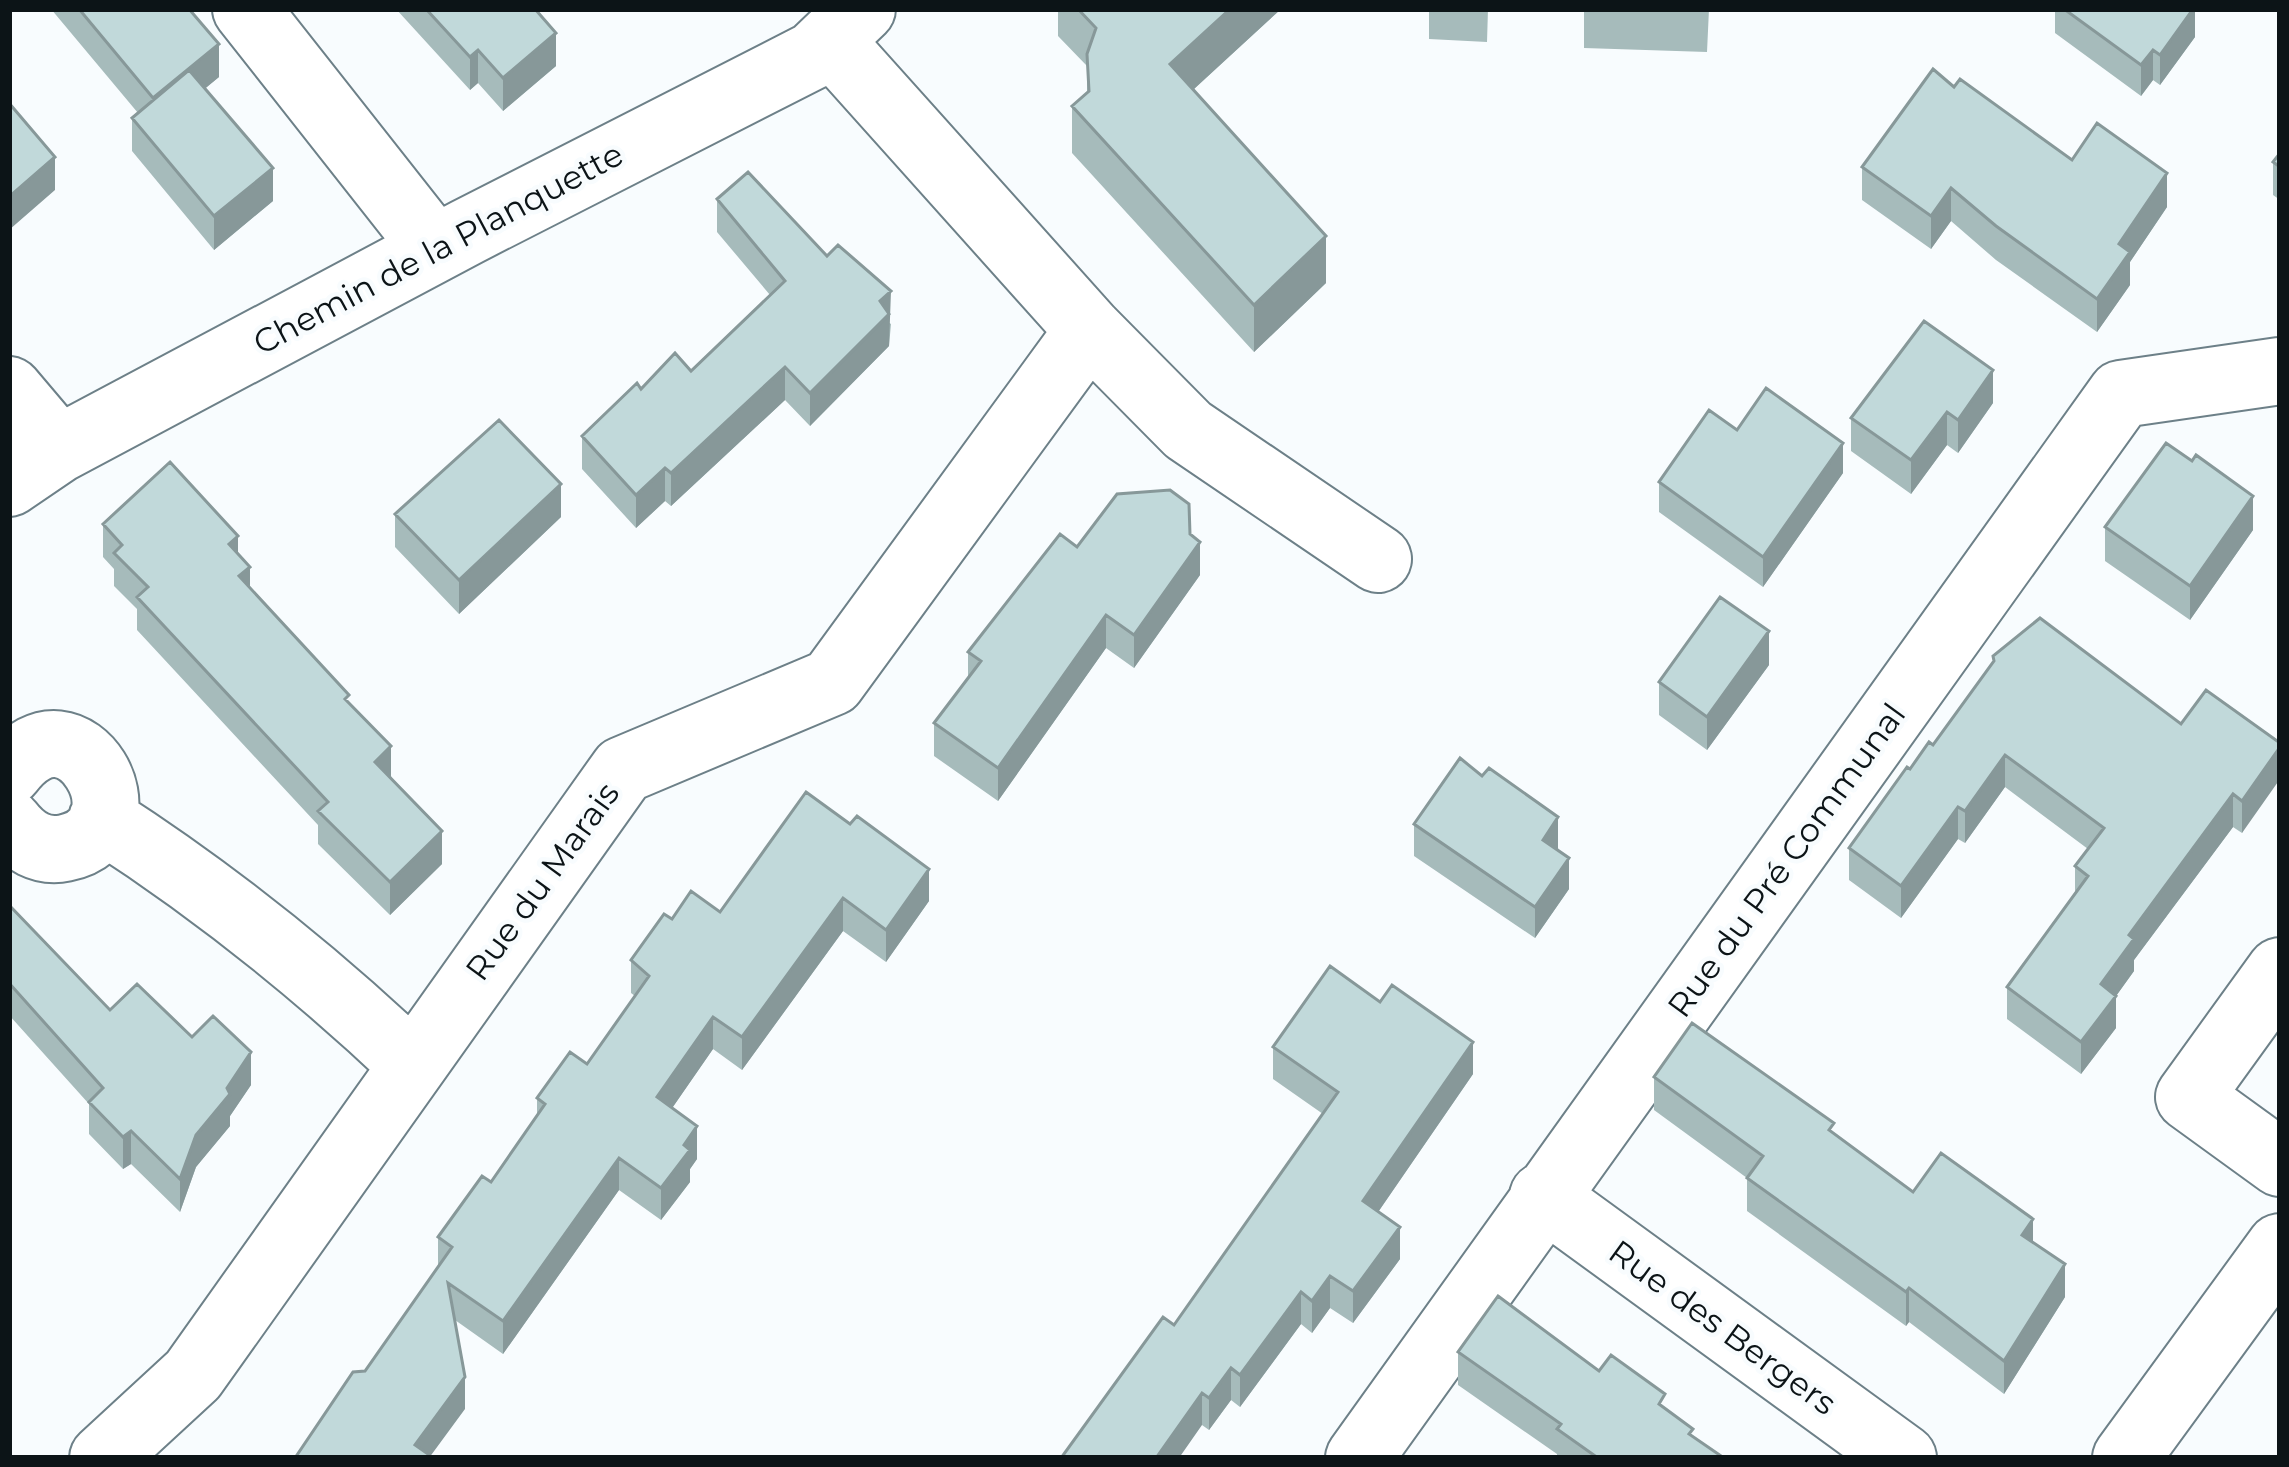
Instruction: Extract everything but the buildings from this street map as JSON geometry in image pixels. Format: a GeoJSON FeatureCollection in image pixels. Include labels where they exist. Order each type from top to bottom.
{"type":"FeatureCollection","features":[{"type":"Feature","properties":{"kind":"street"},"geometry":{"type":"LineString","coordinates":[[246,9],[435,249]]}},
{"type":"Feature","properties":{"kind":"street"},"geometry":{"type":"LineString","coordinates":[[846,25],[1089,331],[1189,430],[1378,559]]}},
{"type":"Feature","properties":{"kind":"street","name":"Chemin de la Planquette"},"geometry":{"type":"LineString","coordinates":[[34,466],[435,249],[814,55],[846,25]]}},
{"type":"Feature","properties":{"kind":"street","name":"Rue du Marais"},"geometry":{"type":"LineString","coordinates":[[103,1458],[193,1375],[623,770],[832,682],[1089,331]]}},
{"type":"Feature","properties":{"kind":"street","name":"Rue du Pré Communal"},"geometry":{"type":"LineString","coordinates":[[1359,1458],[2121,394],[2280,371]]}},
{"type":"Feature","properties":{"kind":"street"},"geometry":{"type":"LineString","coordinates":[[9,390],[34,466]]}},
{"type":"Feature","properties":{"kind":"street"},"geometry":{"type":"LineString","coordinates":[[9,772],[25,753],[61,745],[93,762],[107,800],[102,819],[78,844],[61,849],[26,841],[9,823]]}},
{"type":"Feature","properties":{"kind":"street"},"geometry":{"type":"LineString","coordinates":[[102,819],[233,914],[411,1063]]}},
{"type":"Feature","properties":{"kind":"street"},"geometry":{"type":"LineString","coordinates":[[2280,971],[2189,1097],[2280,1163]]}},
{"type":"Feature","properties":{"kind":"street","name":"Rue des Bergers"},"geometry":{"type":"LineString","coordinates":[[1543,1196],[1904,1458]]}},
{"type":"Feature","properties":{"kind":"street"},"geometry":{"type":"LineString","coordinates":[[2126,1458],[2280,1247]]}}]}
